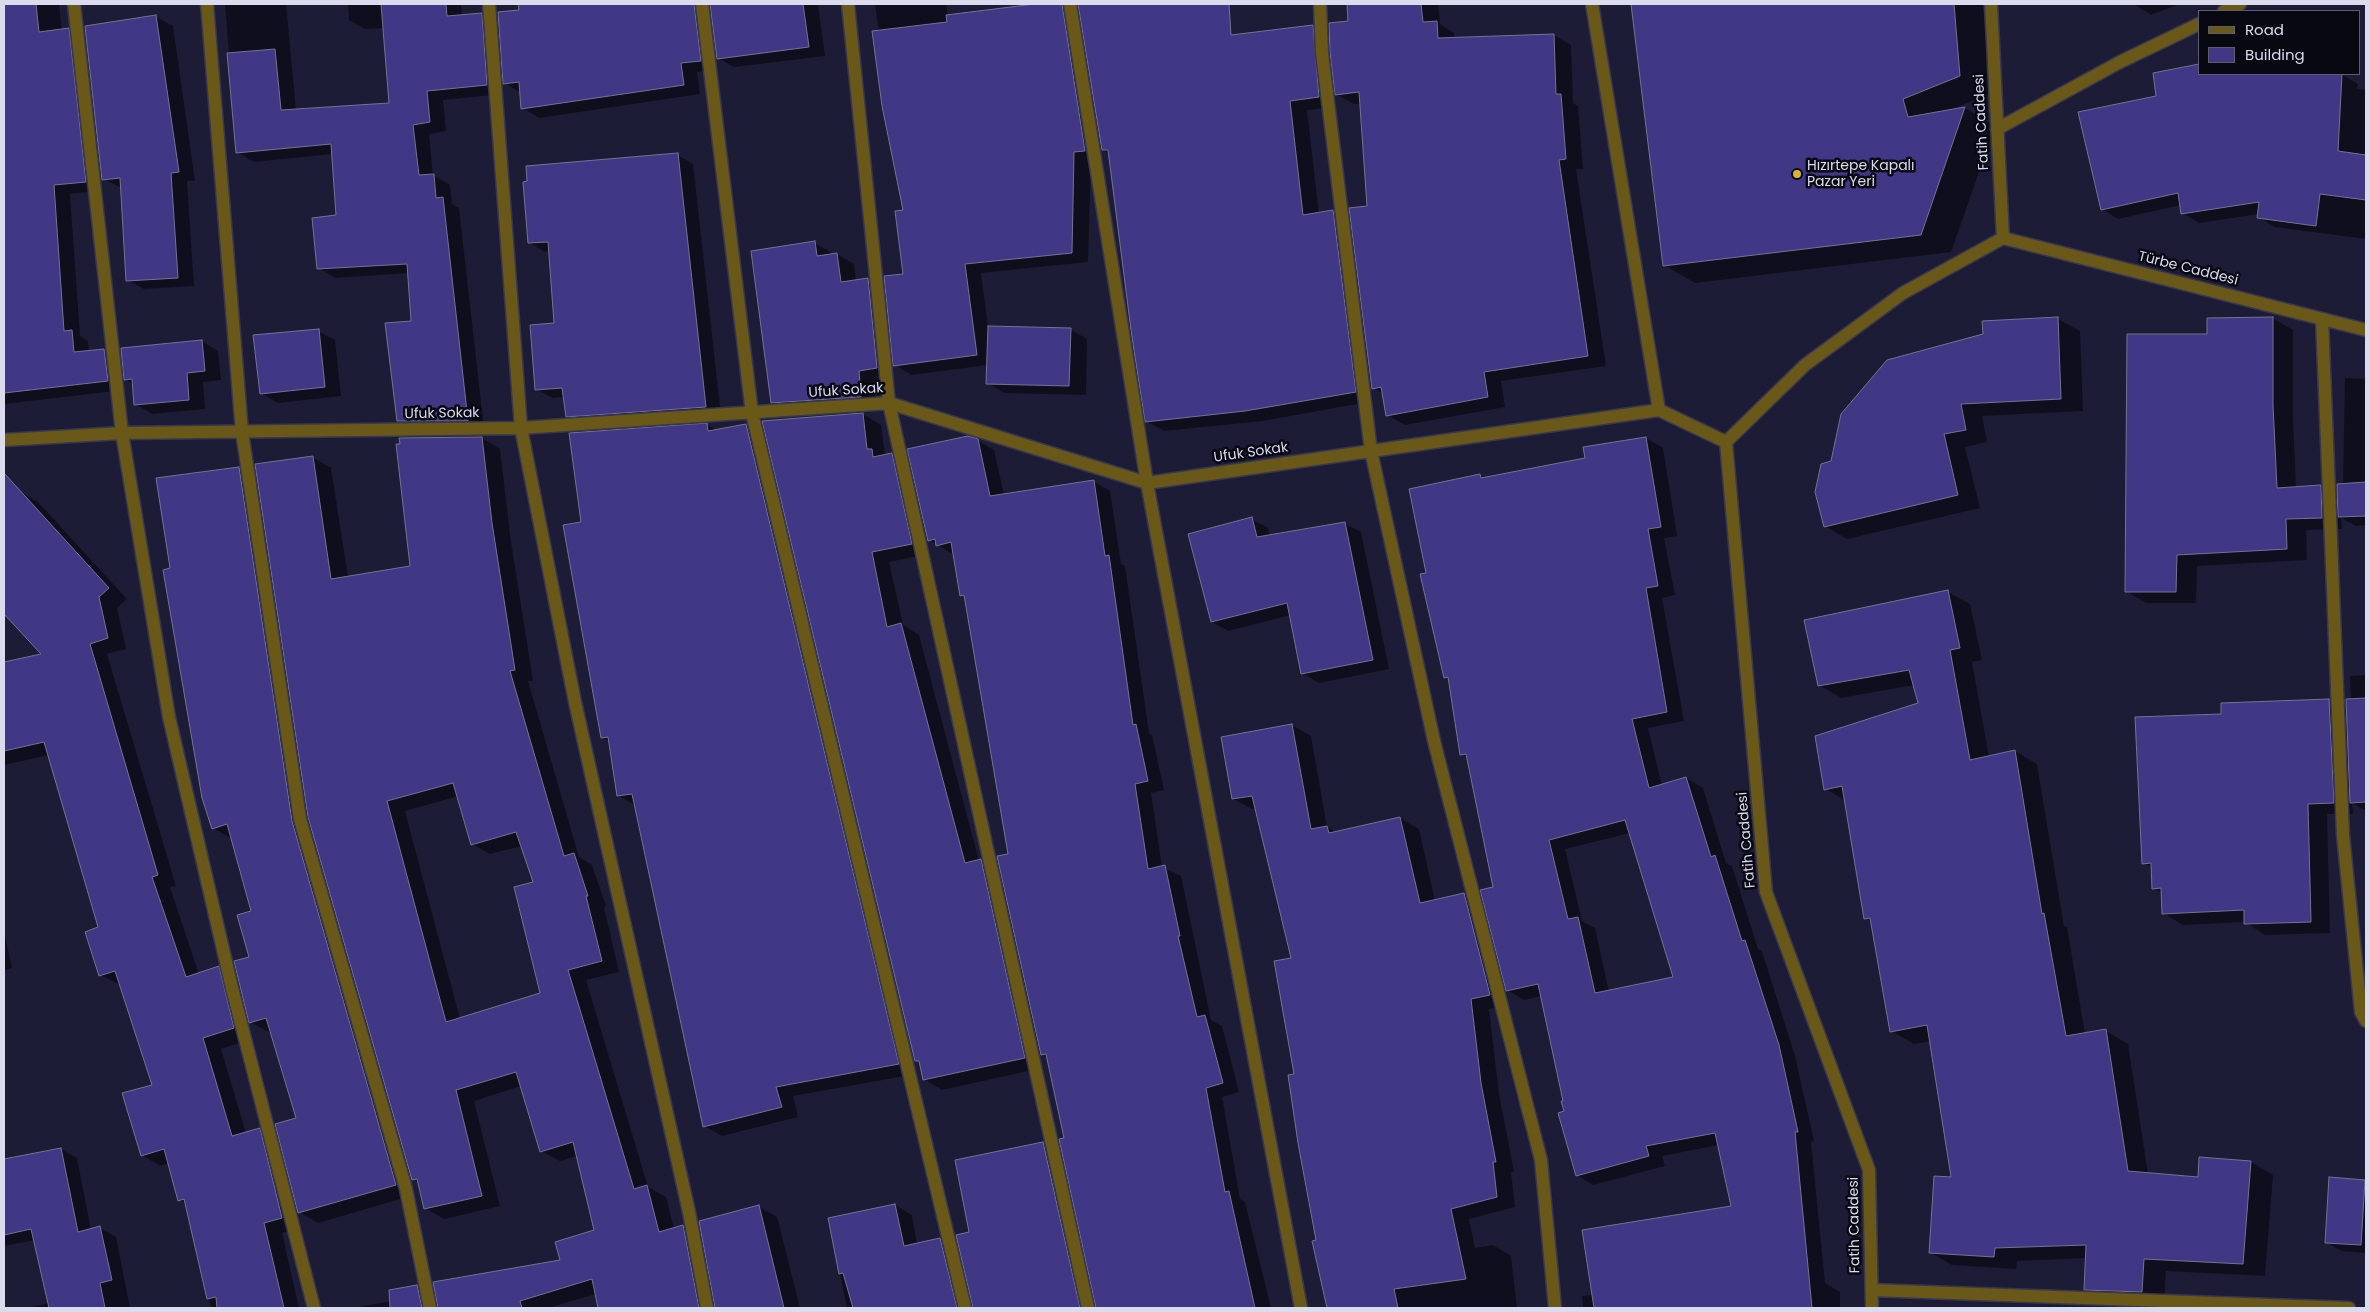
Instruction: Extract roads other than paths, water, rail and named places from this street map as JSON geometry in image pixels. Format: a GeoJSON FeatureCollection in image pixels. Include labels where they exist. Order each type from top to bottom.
{"type":"FeatureCollection","features":[{"type":"Feature","properties":{"kind":"street"},"geometry":{"type":"LineString","coordinates":[[74,4],[122,434],[168,717],[232,988],[314,1308]]}},
{"type":"Feature","properties":{"kind":"street"},"geometry":{"type":"LineString","coordinates":[[207,4],[242,432],[300,820],[406,1189],[430,1308]]}},
{"type":"Feature","properties":{"kind":"street"},"geometry":{"type":"LineString","coordinates":[[489,4],[521,428],[575,702],[688,1212],[707,1308]]}},
{"type":"Feature","properties":{"kind":"street"},"geometry":{"type":"LineString","coordinates":[[702,4],[752,412],[965,1308]]}},
{"type":"Feature","properties":{"kind":"street"},"geometry":{"type":"LineString","coordinates":[[848,4],[889,403],[1088,1308]]}},
{"type":"Feature","properties":{"kind":"street"},"geometry":{"type":"LineString","coordinates":[[1070,4],[1147,482],[1301,1308]]}},
{"type":"Feature","properties":{"kind":"street"},"geometry":{"type":"LineString","coordinates":[[1320,4],[1322,53],[1371,451],[1434,741],[1541,1160],[1555,1308]]}},
{"type":"Feature","properties":{"kind":"street"},"geometry":{"type":"LineString","coordinates":[[1592,4],[1658,410],[1726,442],[1805,365],[1896,298],[2003,238]]}},
{"type":"Feature","properties":{"kind":"street","name":"Fatih Caddesi"},"geometry":{"type":"LineString","coordinates":[[1991,4],[2003,238]]}},
{"type":"Feature","properties":{"kind":"street"},"geometry":{"type":"LineString","coordinates":[[2226,10],[2240,4]]}},
{"type":"Feature","properties":{"kind":"street"},"geometry":{"type":"LineString","coordinates":[[1997,129],[2120,62],[2198,24]]}},
{"type":"Feature","properties":{"kind":"street","name":"Türbe Caddesi"},"geometry":{"type":"LineString","coordinates":[[2003,238],[2366,330]]}},
{"type":"Feature","properties":{"kind":"street"},"geometry":{"type":"LineString","coordinates":[[2322,319],[2343,835],[2361,1012],[2366,1021]]}},
{"type":"Feature","properties":{"kind":"street","name":"Ufuk Sokak"},"geometry":{"type":"LineString","coordinates":[[4,440],[122,434],[521,428],[889,403],[1147,482],[1658,410]]}},
{"type":"Feature","properties":{"kind":"street","name":"Fatih Caddesi"},"geometry":{"type":"LineString","coordinates":[[1726,442],[1766,892],[1869,1170],[1872,1308]]}},
{"type":"Feature","properties":{"kind":"street"},"geometry":{"type":"LineString","coordinates":[[1872,1290],[2349,1308]]}},
{"type":"Feature","properties":{"kind":"place","name":"Hızırtepe Kapalı Pazar Yeri"},"geometry":{"type":"Point","coordinates":[1797,174]}}]}
